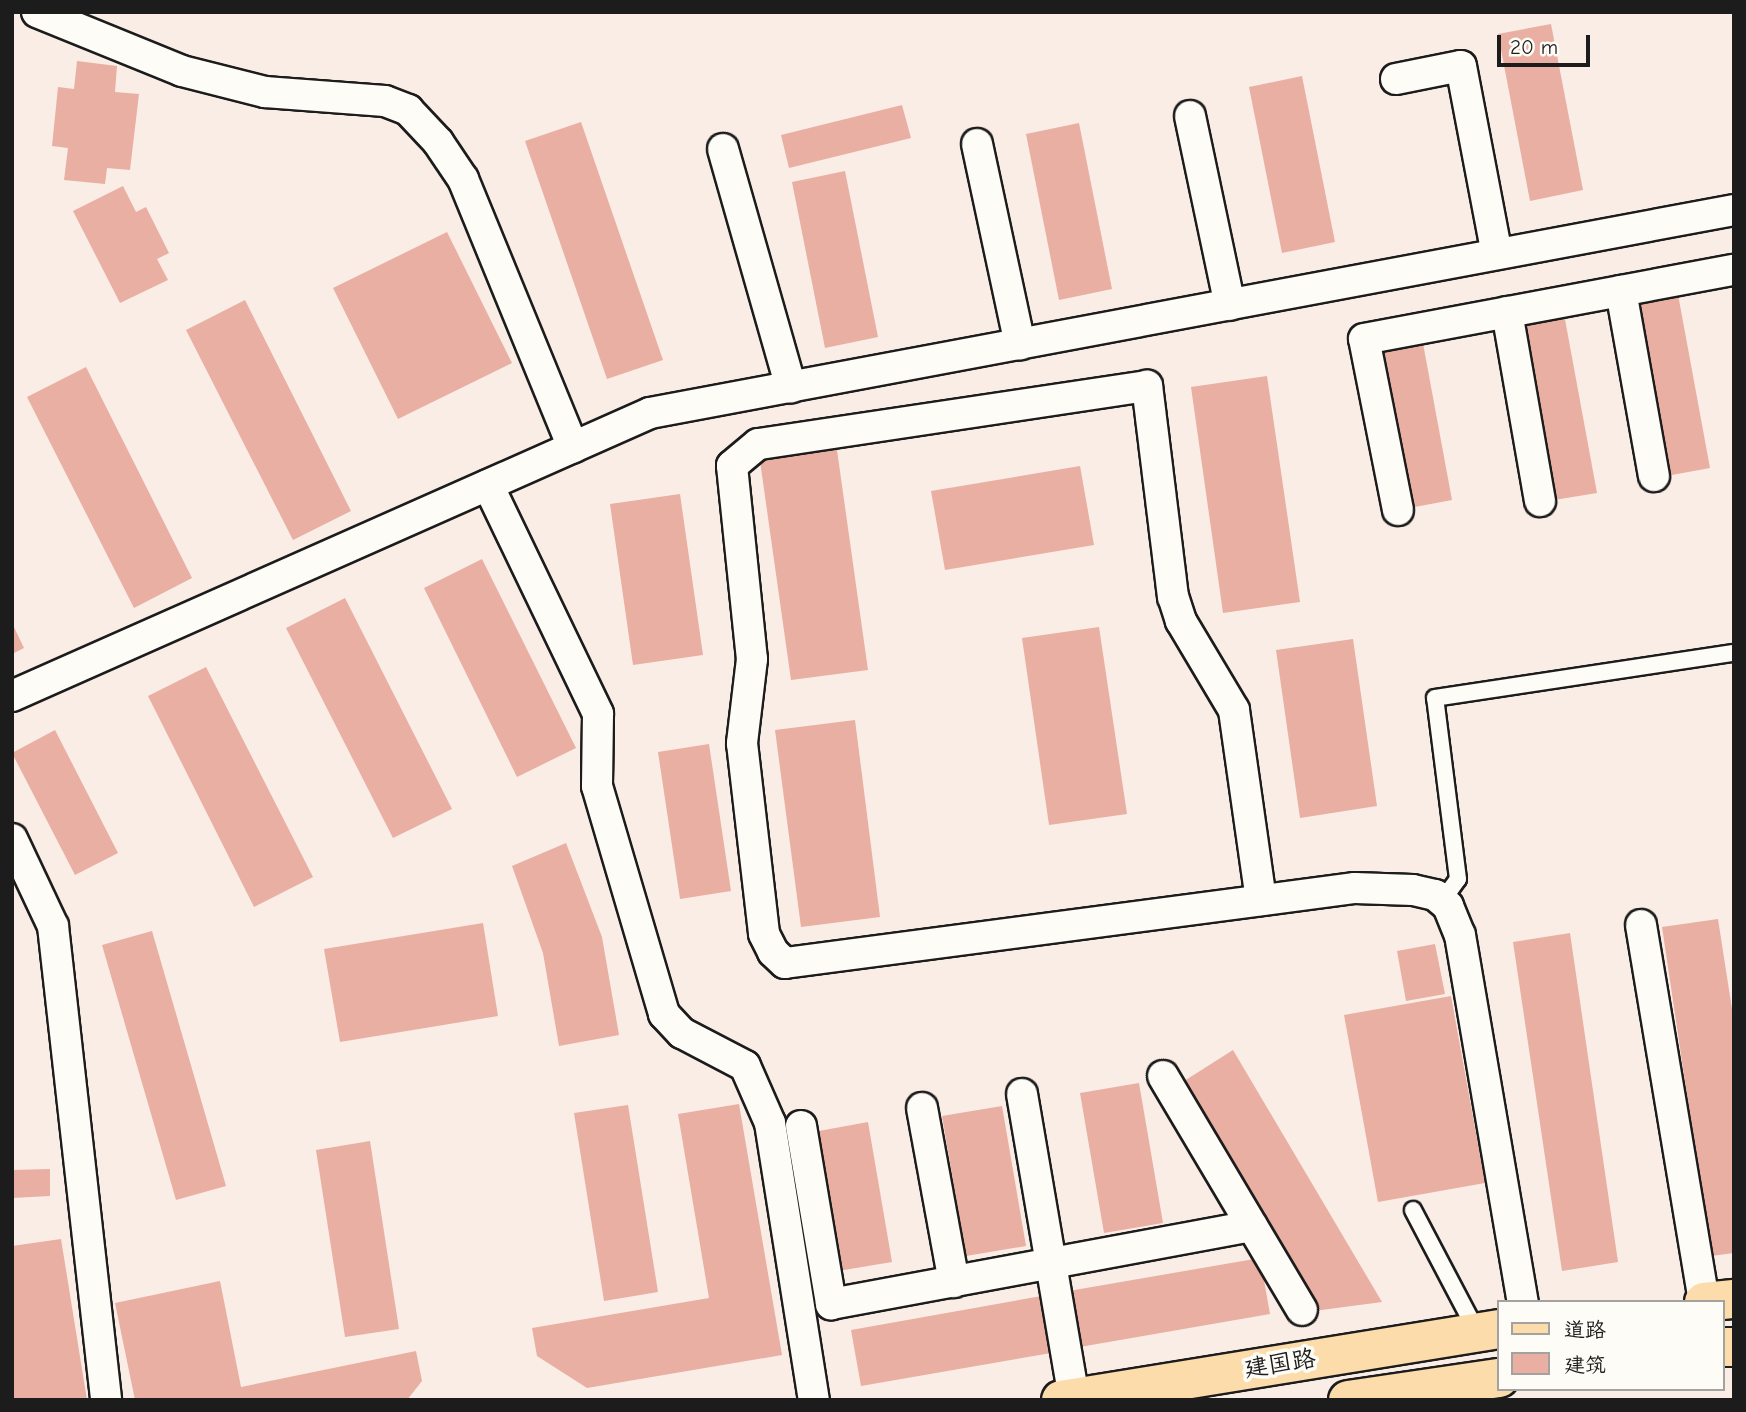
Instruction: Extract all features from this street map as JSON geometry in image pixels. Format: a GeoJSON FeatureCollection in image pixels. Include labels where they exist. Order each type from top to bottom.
{"type":"FeatureCollection","features":[{"type":"Feature","properties":{"kind":"main road","name":"建国路"},"geometry":{"type":"LineString","coordinates":[[1068,1399],[1488,1330]]}},
{"type":"Feature","properties":{"kind":"main road"},"geometry":{"type":"LineString","coordinates":[[1348,1400],[1400,1396],[1498,1378]]}},
{"type":"Feature","properties":{"kind":"street"},"geometry":{"type":"LineString","coordinates":[[37,12],[194,74],[264,92],[385,101],[408,110],[439,142],[463,179],[573,447]]}},
{"type":"Feature","properties":{"kind":"street"},"geometry":{"type":"LineString","coordinates":[[1396,79],[1461,66],[1497,254]]}},
{"type":"Feature","properties":{"kind":"street"},"geometry":{"type":"LineString","coordinates":[[1190,116],[1230,304]]}},
{"type":"Feature","properties":{"kind":"street"},"geometry":{"type":"LineString","coordinates":[[977,144],[1020,344]]}},
{"type":"Feature","properties":{"kind":"street"},"geometry":{"type":"LineString","coordinates":[[723,149],[791,387]]}},
{"type":"Feature","properties":{"kind":"street"},"geometry":{"type":"LineString","coordinates":[[12,696],[650,413],[1734,210]]}},
{"type":"Feature","properties":{"kind":"street"},"geometry":{"type":"LineString","coordinates":[[1398,510],[1364,339],[1734,271]]}},
{"type":"Feature","properties":{"kind":"street"},"geometry":{"type":"LineString","coordinates":[[1621,291],[1654,476]]}},
{"type":"Feature","properties":{"kind":"street"},"geometry":{"type":"LineString","coordinates":[[1507,312],[1540,501]]}},
{"type":"Feature","properties":{"kind":"street"},"geometry":{"type":"LineString","coordinates":[[1261,900],[1234,710],[1181,621],[1173,597],[1147,386],[758,444],[732,466],[752,659],[742,743],[764,934],[773,952],[785,963],[1355,888],[1413,890],[1442,901],[1460,934],[1522,1300]]}},
{"type":"Feature","properties":{"kind":"street"},"geometry":{"type":"LineString","coordinates":[[488,485],[598,714],[597,786],[664,1014],[681,1033],[745,1066],[770,1123],[814,1400]]}},
{"type":"Feature","properties":{"kind":"street"},"geometry":{"type":"LineString","coordinates":[[12,839],[53,926],[106,1400]]}},
{"type":"Feature","properties":{"kind":"street"},"geometry":{"type":"LineString","coordinates":[[1642,925],[1704,1300]]}},
{"type":"Feature","properties":{"kind":"street"},"geometry":{"type":"LineString","coordinates":[[1163,1076],[1301,1310]]}},
{"type":"Feature","properties":{"kind":"street"},"geometry":{"type":"LineString","coordinates":[[1022,1094],[1051,1264],[1068,1399]]}},
{"type":"Feature","properties":{"kind":"street"},"geometry":{"type":"LineString","coordinates":[[922,1108],[954,1282]]}},
{"type":"Feature","properties":{"kind":"street"},"geometry":{"type":"LineString","coordinates":[[801,1126],[831,1304],[1252,1226]]}},
{"type":"Feature","properties":{"kind":"lane"},"geometry":{"type":"LineString","coordinates":[[1442,901],[1458,878],[1435,698],[1734,653]]}},
{"type":"Feature","properties":{"kind":"lane"},"geometry":{"type":"LineString","coordinates":[[1413,1210],[1488,1330]]}},
{"type":"Feature","properties":{"kind":"building"},"geometry":{"type":"Polygon","coordinates":[[[1551,24],[1583,190],[1530,201],[1498,34],[1551,24]]]}},
{"type":"Feature","properties":{"kind":"building"},"geometry":{"type":"Polygon","coordinates":[[[77,61],[117,66],[115,92],[139,94],[130,170],[107,168],[105,184],[64,180],[68,148],[52,146],[58,87],[74,89],[77,61]]]}},
{"type":"Feature","properties":{"kind":"building"},"geometry":{"type":"Polygon","coordinates":[[[1302,76],[1335,242],[1282,253],[1249,87],[1302,76]]]}},
{"type":"Feature","properties":{"kind":"building"},"geometry":{"type":"Polygon","coordinates":[[[902,105],[911,138],[789,168],[781,135],[902,105]]]}},
{"type":"Feature","properties":{"kind":"building"},"geometry":{"type":"Polygon","coordinates":[[[581,122],[663,360],[607,379],[525,141],[581,122]]]}},
{"type":"Feature","properties":{"kind":"building"},"geometry":{"type":"Polygon","coordinates":[[[1079,123],[1112,289],[1059,300],[1026,134],[1079,123]]]}},
{"type":"Feature","properties":{"kind":"building"},"geometry":{"type":"Polygon","coordinates":[[[845,171],[878,337],[825,348],[792,182],[845,171]]]}},
{"type":"Feature","properties":{"kind":"building"},"geometry":{"type":"Polygon","coordinates":[[[123,186],[136,212],[146,207],[169,253],[157,259],[168,280],[120,303],[73,211],[123,186]]]}},
{"type":"Feature","properties":{"kind":"building"},"geometry":{"type":"Polygon","coordinates":[[[447,232],[512,363],[398,419],[333,288],[447,232]]]}},
{"type":"Feature","properties":{"kind":"building"},"geometry":{"type":"Polygon","coordinates":[[[1677,289],[1710,468],[1661,477],[1628,298],[1677,289]]]}},
{"type":"Feature","properties":{"kind":"building"},"geometry":{"type":"Polygon","coordinates":[[[245,300],[351,511],[293,540],[186,330],[245,300]]]}},
{"type":"Feature","properties":{"kind":"building"},"geometry":{"type":"Polygon","coordinates":[[[1564,314],[1597,493],[1548,501],[1515,322],[1564,314]]]}},
{"type":"Feature","properties":{"kind":"building"},"geometry":{"type":"Polygon","coordinates":[[[1422,338],[1452,500],[1404,509],[1373,347],[1422,338]]]}},
{"type":"Feature","properties":{"kind":"building"},"geometry":{"type":"Polygon","coordinates":[[[86,367],[192,578],[134,608],[27,397],[86,367]]]}},
{"type":"Feature","properties":{"kind":"building"},"geometry":{"type":"Polygon","coordinates":[[[1267,376],[1300,602],[1223,613],[1191,387],[1267,376]]]}},
{"type":"Feature","properties":{"kind":"building"},"geometry":{"type":"Polygon","coordinates":[[[836,443],[868,670],[791,680],[759,454],[836,443]]]}},
{"type":"Feature","properties":{"kind":"building"},"geometry":{"type":"Polygon","coordinates":[[[1080,466],[1094,545],[945,570],[931,491],[1080,466]]]}},
{"type":"Feature","properties":{"kind":"building"},"geometry":{"type":"Polygon","coordinates":[[[680,494],[703,655],[633,665],[610,504],[680,494]]]}},
{"type":"Feature","properties":{"kind":"building"},"geometry":{"type":"Polygon","coordinates":[[[482,559],[576,748],[517,777],[424,588],[482,559]]]}},
{"type":"Feature","properties":{"kind":"building"},"geometry":{"type":"Polygon","coordinates":[[[345,598],[452,809],[393,838],[286,628],[345,598]]]}},
{"type":"Feature","properties":{"kind":"building"},"geometry":{"type":"Polygon","coordinates":[[[12,623],[24,648],[12,654],[12,623]]]}},
{"type":"Feature","properties":{"kind":"building"},"geometry":{"type":"Polygon","coordinates":[[[1099,627],[1127,814],[1049,825],[1022,638],[1099,627]]]}},
{"type":"Feature","properties":{"kind":"building"},"geometry":{"type":"Polygon","coordinates":[[[1353,639],[1377,806],[1300,818],[1276,650],[1353,639]]]}},
{"type":"Feature","properties":{"kind":"building"},"geometry":{"type":"Polygon","coordinates":[[[206,667],[313,877],[254,907],[148,696],[206,667]]]}},
{"type":"Feature","properties":{"kind":"building"},"geometry":{"type":"Polygon","coordinates":[[[855,720],[880,917],[801,927],[775,730],[855,720]]]}},
{"type":"Feature","properties":{"kind":"building"},"geometry":{"type":"Polygon","coordinates":[[[55,730],[118,853],[75,875],[12,753],[55,730]]]}},
{"type":"Feature","properties":{"kind":"building"},"geometry":{"type":"Polygon","coordinates":[[[709,744],[731,891],[680,899],[658,752],[709,744]]]}},
{"type":"Feature","properties":{"kind":"building"},"geometry":{"type":"Polygon","coordinates":[[[566,843],[602,937],[619,1035],[559,1046],[543,953],[512,866],[566,843]]]}},
{"type":"Feature","properties":{"kind":"building"},"geometry":{"type":"Polygon","coordinates":[[[1718,919],[1734,1022],[1734,1253],[1711,1256],[1662,927],[1718,919]]]}},
{"type":"Feature","properties":{"kind":"building"},"geometry":{"type":"Polygon","coordinates":[[[483,923],[498,1016],[340,1042],[324,949],[483,923]]]}},
{"type":"Feature","properties":{"kind":"building"},"geometry":{"type":"Polygon","coordinates":[[[152,931],[226,1186],[176,1200],[102,945],[152,931]]]}},
{"type":"Feature","properties":{"kind":"building"},"geometry":{"type":"Polygon","coordinates":[[[1570,933],[1618,1262],[1562,1271],[1513,942],[1570,933]]]}},
{"type":"Feature","properties":{"kind":"building"},"geometry":{"type":"Polygon","coordinates":[[[1435,944],[1445,994],[1406,1001],[1397,951],[1435,944]]]}},
{"type":"Feature","properties":{"kind":"building"},"geometry":{"type":"Polygon","coordinates":[[[1451,996],[1485,1183],[1378,1202],[1344,1015],[1451,996]]]}},
{"type":"Feature","properties":{"kind":"building"},"geometry":{"type":"Polygon","coordinates":[[[1233,1050],[1382,1302],[1314,1311],[1181,1083],[1233,1050]]]}},
{"type":"Feature","properties":{"kind":"building"},"geometry":{"type":"Polygon","coordinates":[[[1139,1083],[1163,1223],[1104,1233],[1080,1093],[1139,1083]]]}},
{"type":"Feature","properties":{"kind":"building"},"geometry":{"type":"Polygon","coordinates":[[[739,1104],[782,1355],[587,1388],[537,1356],[532,1328],[709,1298],[678,1114],[739,1104]]]}},
{"type":"Feature","properties":{"kind":"building"},"geometry":{"type":"Polygon","coordinates":[[[628,1105],[658,1292],[604,1301],[574,1113],[628,1105]]]}},
{"type":"Feature","properties":{"kind":"building"},"geometry":{"type":"Polygon","coordinates":[[[1002,1106],[1026,1246],[966,1256],[942,1116],[1002,1106]]]}},
{"type":"Feature","properties":{"kind":"building"},"geometry":{"type":"Polygon","coordinates":[[[868,1122],[892,1262],[832,1272],[808,1133],[868,1122]]]}},
{"type":"Feature","properties":{"kind":"building"},"geometry":{"type":"Polygon","coordinates":[[[370,1141],[399,1329],[345,1337],[316,1150],[370,1141]]]}},
{"type":"Feature","properties":{"kind":"building"},"geometry":{"type":"Polygon","coordinates":[[[50,1169],[50,1196],[12,1198],[12,1170],[50,1169]]]}},
{"type":"Feature","properties":{"kind":"building"},"geometry":{"type":"Polygon","coordinates":[[[61,1239],[87,1400],[12,1400],[12,1246],[61,1239]]]}},
{"type":"Feature","properties":{"kind":"building"},"geometry":{"type":"Polygon","coordinates":[[[1260,1258],[1270,1314],[1074,1348],[1063,1292],[1260,1258]]]}},
{"type":"Feature","properties":{"kind":"building"},"geometry":{"type":"Polygon","coordinates":[[[220,1281],[241,1387],[416,1351],[422,1381],[407,1400],[135,1400],[115,1303],[220,1281]]]}},
{"type":"Feature","properties":{"kind":"building"},"geometry":{"type":"Polygon","coordinates":[[[1047,1295],[1057,1352],[861,1386],[851,1330],[1047,1295]]]}}]}
